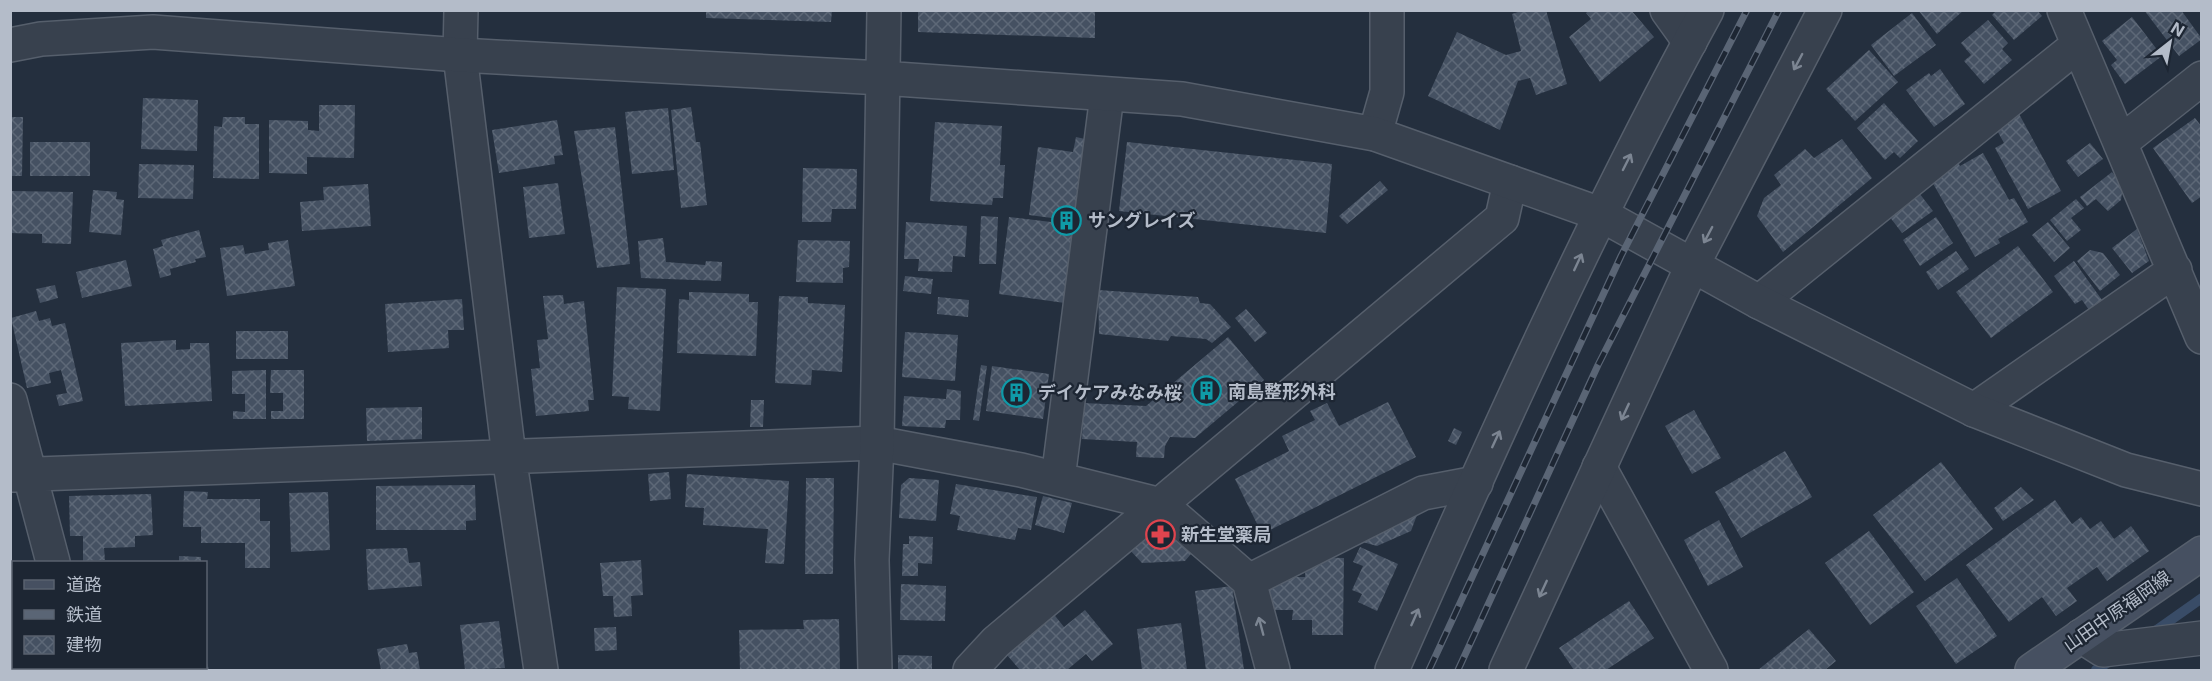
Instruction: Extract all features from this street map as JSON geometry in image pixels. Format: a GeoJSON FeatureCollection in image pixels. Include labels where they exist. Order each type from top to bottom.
{"type":"FeatureCollection","features":[{"type":"Feature","properties":{"kind":"main road","name":"山田中原福岡線"},"geometry":{"type":"LineString","coordinates":[[2032,670],[2092,643],[2202,553]]}},
{"type":"Feature","properties":{"kind":"street"},"geometry":{"type":"LineString","coordinates":[[461,10],[460,55],[509,456],[541,670]]}},
{"type":"Feature","properties":{"kind":"street"},"geometry":{"type":"LineString","coordinates":[[875,670],[872,560],[877,443],[884,10]]}},
{"type":"Feature","properties":{"kind":"street"},"geometry":{"type":"LineString","coordinates":[[1375,134],[1387,92],[1387,10]]}},
{"type":"Feature","properties":{"kind":"street"},"geometry":{"type":"LineString","coordinates":[[1667,10],[1690,42]]}},
{"type":"Feature","properties":{"kind":"street"},"geometry":{"type":"LineString","coordinates":[[1392,670],[1600,214],[1707,10]]}},
{"type":"Feature","properties":{"kind":"street"},"geometry":{"type":"LineString","coordinates":[[1506,670],[1693,264],[1825,10]]}},
{"type":"Feature","properties":{"kind":"street"},"geometry":{"type":"LineString","coordinates":[[2064,10],[2202,337]]}},
{"type":"Feature","properties":{"kind":"street"},"geometry":{"type":"LineString","coordinates":[[10,45],[41,39],[153,32],[460,55],[882,78],[1182,99],[1375,134],[1600,214],[1759,302],[1974,410],[2126,470],[2202,489]]}},
{"type":"Feature","properties":{"kind":"street"},"geometry":{"type":"LineString","coordinates":[[1759,302],[2078,45]]}},
{"type":"Feature","properties":{"kind":"street"},"geometry":{"type":"LineString","coordinates":[[2121,142],[2202,78]]}},
{"type":"Feature","properties":{"kind":"street"},"geometry":{"type":"LineString","coordinates":[[1058,479],[1107,94]]}},
{"type":"Feature","properties":{"kind":"street"},"geometry":{"type":"LineString","coordinates":[[970,670],[996,642],[1502,218],[1510,182]]}},
{"type":"Feature","properties":{"kind":"street"},"geometry":{"type":"LineString","coordinates":[[1974,410],[2175,270]]}},
{"type":"Feature","properties":{"kind":"street"},"geometry":{"type":"LineString","coordinates":[[10,400],[19,474],[53,561]]}},
{"type":"Feature","properties":{"kind":"street"},"geometry":{"type":"LineString","coordinates":[[19,474],[877,443],[1058,479],[1161,505],[1249,582],[1273,670]]}},
{"type":"Feature","properties":{"kind":"street"},"geometry":{"type":"LineString","coordinates":[[1599,466],[1711,670]]}},
{"type":"Feature","properties":{"kind":"street"},"geometry":{"type":"LineString","coordinates":[[1249,582],[1423,493],[1476,483]]}},
{"type":"Feature","properties":{"kind":"street"},"geometry":{"type":"LineString","coordinates":[[2092,643],[2157,643],[2202,638]]}},
{"type":"Feature","properties":{"kind":"building"},"geometry":{"type":"Polygon","coordinates":[[[706,10],[832,10],[831,22],[706,18],[706,10]]]}},
{"type":"Feature","properties":{"kind":"building"},"geometry":{"type":"Polygon","coordinates":[[[918,10],[1095,10],[1095,38],[918,32],[918,10]]]}},
{"type":"Feature","properties":{"kind":"building"},"geometry":{"type":"Polygon","coordinates":[[[1524,10],[1546,10],[1567,84],[1536,95],[1530,78],[1518,81],[1500,130],[1428,96],[1457,32],[1506,55],[1521,51],[1512,14],[1524,10]]]}},
{"type":"Feature","properties":{"kind":"building"},"geometry":{"type":"Polygon","coordinates":[[[1589,10],[1631,10],[1654,37],[1600,82],[1569,37],[1591,19],[1586,13],[1589,10]]]}},
{"type":"Feature","properties":{"kind":"building"},"geometry":{"type":"Polygon","coordinates":[[[1918,10],[1964,10],[1937,34],[1918,10]]]}},
{"type":"Feature","properties":{"kind":"building"},"geometry":{"type":"Polygon","coordinates":[[[1997,10],[2037,10],[2042,16],[2014,40],[1992,15],[1997,10]]]}},
{"type":"Feature","properties":{"kind":"building"},"geometry":{"type":"Polygon","coordinates":[[[2144,10],[2181,10],[2202,39],[2179,56],[2144,10]]]}},
{"type":"Feature","properties":{"kind":"building"},"geometry":{"type":"Polygon","coordinates":[[[1912,13],[1936,45],[1894,76],[1871,45],[1912,13]]]}},
{"type":"Feature","properties":{"kind":"building"},"geometry":{"type":"Polygon","coordinates":[[[2132,17],[2162,56],[2125,84],[2111,65],[2117,60],[2102,41],[2132,17]]]}},
{"type":"Feature","properties":{"kind":"building"},"geometry":{"type":"Polygon","coordinates":[[[1988,20],[2008,43],[2002,49],[2012,60],[1984,84],[1964,61],[1971,55],[1961,43],[1988,20]]]}},
{"type":"Feature","properties":{"kind":"building"},"geometry":{"type":"Polygon","coordinates":[[[1869,50],[1898,82],[1855,121],[1826,89],[1869,50]]]}},
{"type":"Feature","properties":{"kind":"building"},"geometry":{"type":"Polygon","coordinates":[[[1940,69],[1965,104],[1934,127],[1906,90],[1929,73],[1931,76],[1940,69]]]}},
{"type":"Feature","properties":{"kind":"building"},"geometry":{"type":"Polygon","coordinates":[[[143,98],[198,100],[197,151],[141,149],[143,98]]]}},
{"type":"Feature","properties":{"kind":"building"},"geometry":{"type":"Polygon","coordinates":[[[1884,103],[1918,141],[1900,158],[1894,152],[1885,160],[1857,128],[1884,103]]]}},
{"type":"Feature","properties":{"kind":"building"},"geometry":{"type":"Polygon","coordinates":[[[319,105],[355,105],[354,158],[307,157],[307,174],[269,173],[269,120],[308,121],[308,130],[319,131],[319,105]]]}},
{"type":"Feature","properties":{"kind":"building"},"geometry":{"type":"Polygon","coordinates":[[[691,107],[696,142],[700,142],[707,205],[681,208],[671,110],[691,107]]]}},
{"type":"Feature","properties":{"kind":"building"},"geometry":{"type":"Polygon","coordinates":[[[668,108],[674,170],[632,174],[625,112],[668,108]]]}},
{"type":"Feature","properties":{"kind":"building"},"geometry":{"type":"Polygon","coordinates":[[[2018,112],[2061,191],[2028,209],[1995,148],[2004,143],[1994,125],[2018,112]]]}},
{"type":"Feature","properties":{"kind":"building"},"geometry":{"type":"Polygon","coordinates":[[[10,117],[23,117],[22,176],[10,176],[10,117]]]}},
{"type":"Feature","properties":{"kind":"building"},"geometry":{"type":"Polygon","coordinates":[[[223,117],[245,117],[245,124],[259,124],[259,179],[213,178],[214,126],[222,127],[223,117]]]}},
{"type":"Feature","properties":{"kind":"building"},"geometry":{"type":"Polygon","coordinates":[[[2195,118],[2202,127],[2202,196],[2192,203],[2153,148],[2195,118]]]}},
{"type":"Feature","properties":{"kind":"building"},"geometry":{"type":"Polygon","coordinates":[[[557,120],[563,155],[554,156],[555,164],[499,173],[492,130],[557,120]]]}},
{"type":"Feature","properties":{"kind":"building"},"geometry":{"type":"Polygon","coordinates":[[[935,122],[1002,126],[1000,165],[1005,165],[1003,198],[993,198],[992,205],[930,201],[935,122]]]}},
{"type":"Feature","properties":{"kind":"building"},"geometry":{"type":"Polygon","coordinates":[[[615,127],[630,264],[597,268],[574,131],[615,127]]]}},
{"type":"Feature","properties":{"kind":"building","name":"サングレイズ"},"geometry":{"type":"Polygon","coordinates":[[[1076,137],[1085,139],[1078,189],[1086,190],[1065,303],[999,294],[1009,217],[1051,222],[1052,218],[1029,215],[1038,147],[1073,152],[1076,137]]]}},
{"type":"Feature","properties":{"kind":"building"},"geometry":{"type":"Polygon","coordinates":[[[1842,139],[1872,178],[1783,252],[1757,216],[1764,198],[1781,185],[1774,175],[1805,149],[1814,158],[1842,139]]]}},
{"type":"Feature","properties":{"kind":"building"},"geometry":{"type":"Polygon","coordinates":[[[30,142],[90,142],[90,176],[30,176],[30,142]]]}},
{"type":"Feature","properties":{"kind":"building"},"geometry":{"type":"Polygon","coordinates":[[[1127,142],[1332,164],[1326,233],[1119,211],[1127,142]]]}},
{"type":"Feature","properties":{"kind":"building"},"geometry":{"type":"Polygon","coordinates":[[[2090,143],[2103,159],[2078,177],[2066,161],[2090,143]]]}},
{"type":"Feature","properties":{"kind":"building"},"geometry":{"type":"Polygon","coordinates":[[[1983,153],[2009,200],[2014,198],[2028,222],[1998,239],[2000,243],[1975,257],[1927,173],[1955,157],[1960,166],[1983,153]]]}},
{"type":"Feature","properties":{"kind":"building"},"geometry":{"type":"Polygon","coordinates":[[[139,164],[194,165],[193,199],[138,198],[139,164]]]}},
{"type":"Feature","properties":{"kind":"building"},"geometry":{"type":"Polygon","coordinates":[[[803,168],[857,169],[856,209],[832,209],[831,222],[802,222],[803,168]]]}},
{"type":"Feature","properties":{"kind":"building"},"geometry":{"type":"Polygon","coordinates":[[[2112,172],[2123,186],[2121,200],[2108,211],[2096,199],[2087,206],[2080,197],[2112,172]]]}},
{"type":"Feature","properties":{"kind":"building"},"geometry":{"type":"Polygon","coordinates":[[[1380,181],[1388,190],[1347,224],[1339,216],[1380,181]]]}},
{"type":"Feature","properties":{"kind":"building"},"geometry":{"type":"Polygon","coordinates":[[[558,183],[565,234],[529,238],[523,187],[558,183]]]}},
{"type":"Feature","properties":{"kind":"building"},"geometry":{"type":"Polygon","coordinates":[[[368,184],[371,226],[302,231],[300,202],[324,200],[323,187],[368,184]]]}},
{"type":"Feature","properties":{"kind":"building"},"geometry":{"type":"Polygon","coordinates":[[[1916,189],[1933,211],[1902,233],[1886,212],[1916,189]]]}},
{"type":"Feature","properties":{"kind":"building"},"geometry":{"type":"Polygon","coordinates":[[[93,190],[117,192],[116,199],[124,200],[121,235],[89,232],[93,190]]]}},
{"type":"Feature","properties":{"kind":"building"},"geometry":{"type":"Polygon","coordinates":[[[10,191],[73,192],[71,244],[42,243],[42,234],[10,233],[10,191]]]}},
{"type":"Feature","properties":{"kind":"building"},"geometry":{"type":"Polygon","coordinates":[[[2076,199],[2084,208],[2071,218],[2081,230],[2067,241],[2050,220],[2076,199]]]}},
{"type":"Feature","properties":{"kind":"building"},"geometry":{"type":"Polygon","coordinates":[[[981,216],[998,217],[996,264],[979,264],[981,216]]]}},
{"type":"Feature","properties":{"kind":"building"},"geometry":{"type":"Polygon","coordinates":[[[1936,217],[1953,243],[1920,266],[1903,240],[1936,217]]]}},
{"type":"Feature","properties":{"kind":"building"},"geometry":{"type":"Polygon","coordinates":[[[906,222],[967,226],[965,257],[953,256],[952,272],[918,271],[919,259],[904,259],[906,222]]]}},
{"type":"Feature","properties":{"kind":"building"},"geometry":{"type":"Polygon","coordinates":[[[2048,222],[2070,248],[2054,262],[2032,235],[2048,222]]]}},
{"type":"Feature","properties":{"kind":"building"},"geometry":{"type":"Polygon","coordinates":[[[2137,229],[2149,261],[2132,273],[2112,248],[2137,229]]]}},
{"type":"Feature","properties":{"kind":"building"},"geometry":{"type":"Polygon","coordinates":[[[199,230],[206,257],[170,269],[171,275],[160,278],[153,249],[163,246],[161,240],[199,230]]]}},
{"type":"Feature","properties":{"kind":"building"},"geometry":{"type":"Polygon","coordinates":[[[663,238],[666,262],[705,265],[706,261],[722,262],[721,281],[641,278],[638,241],[663,238]]]}},
{"type":"Feature","properties":{"kind":"building"},"geometry":{"type":"Polygon","coordinates":[[[288,240],[295,286],[227,296],[220,248],[243,245],[245,254],[269,250],[268,243],[288,240]]]}},
{"type":"Feature","properties":{"kind":"building"},"geometry":{"type":"Polygon","coordinates":[[[798,240],[850,241],[849,267],[843,268],[843,283],[796,282],[798,240]]]}},
{"type":"Feature","properties":{"kind":"building"},"geometry":{"type":"Polygon","coordinates":[[[2018,246],[2053,292],[1991,338],[1956,292],[2018,246]]]}},
{"type":"Feature","properties":{"kind":"building"},"geometry":{"type":"Polygon","coordinates":[[[2090,250],[2103,253],[2120,275],[2100,291],[2077,261],[2090,250]]]}},
{"type":"Feature","properties":{"kind":"building"},"geometry":{"type":"Polygon","coordinates":[[[1956,251],[1969,269],[1938,290],[1926,272],[1956,251]]]}},
{"type":"Feature","properties":{"kind":"building"},"geometry":{"type":"Polygon","coordinates":[[[126,260],[132,286],[82,298],[76,272],[126,260]]]}},
{"type":"Feature","properties":{"kind":"building"},"geometry":{"type":"Polygon","coordinates":[[[2074,261],[2102,300],[2089,310],[2082,300],[2075,304],[2054,276],[2074,261]]]}},
{"type":"Feature","properties":{"kind":"building"},"geometry":{"type":"Polygon","coordinates":[[[905,276],[933,279],[931,294],[903,291],[905,276]]]}},
{"type":"Feature","properties":{"kind":"building"},"geometry":{"type":"Polygon","coordinates":[[[55,285],[58,298],[40,303],[36,289],[55,285]]]}},
{"type":"Feature","properties":{"kind":"building"},"geometry":{"type":"Polygon","coordinates":[[[617,287],[666,289],[660,411],[628,409],[629,397],[612,396],[617,287]]]}},
{"type":"Feature","properties":{"kind":"building"},"geometry":{"type":"Polygon","coordinates":[[[1098,290],[1198,297],[1200,303],[1210,304],[1231,327],[1212,343],[1206,339],[1171,336],[1168,341],[1099,334],[1098,290]]]}},
{"type":"Feature","properties":{"kind":"building"},"geometry":{"type":"Polygon","coordinates":[[[689,292],[749,294],[749,302],[758,302],[756,356],[677,353],[679,299],[689,300],[689,292]]]}},
{"type":"Feature","properties":{"kind":"building"},"geometry":{"type":"Polygon","coordinates":[[[563,295],[564,304],[584,301],[594,400],[588,400],[589,411],[536,416],[531,369],[540,368],[537,340],[548,339],[543,296],[563,295]]]}},
{"type":"Feature","properties":{"kind":"building"},"geometry":{"type":"Polygon","coordinates":[[[779,296],[808,297],[808,303],[845,305],[842,372],[812,370],[811,385],[775,383],[779,296]]]}},
{"type":"Feature","properties":{"kind":"building"},"geometry":{"type":"Polygon","coordinates":[[[938,297],[969,300],[968,317],[937,314],[938,297]]]}},
{"type":"Feature","properties":{"kind":"building"},"geometry":{"type":"Polygon","coordinates":[[[462,299],[464,330],[448,330],[449,348],[388,352],[385,304],[462,299]]]}},
{"type":"Feature","properties":{"kind":"building"},"geometry":{"type":"Polygon","coordinates":[[[1246,309],[1267,333],[1255,342],[1235,318],[1246,309]]]}},
{"type":"Feature","properties":{"kind":"building"},"geometry":{"type":"Polygon","coordinates":[[[36,311],[39,321],[50,318],[52,326],[65,323],[83,401],[59,406],[56,395],[67,393],[61,370],[49,373],[51,383],[27,388],[11,318],[36,311]]]}},
{"type":"Feature","properties":{"kind":"building"},"geometry":{"type":"Polygon","coordinates":[[[236,331],[288,331],[288,359],[236,359],[236,331]]]}},
{"type":"Feature","properties":{"kind":"building"},"geometry":{"type":"Polygon","coordinates":[[[905,332],[958,335],[955,381],[902,377],[905,332]]]}},
{"type":"Feature","properties":{"kind":"building","name":"南島整形外科"},"geometry":{"type":"Polygon","coordinates":[[[1228,337],[1264,380],[1195,438],[1170,437],[1165,446],[1164,458],[1136,457],[1137,442],[1082,439],[1084,403],[1146,406],[1228,337]]]}},
{"type":"Feature","properties":{"kind":"building"},"geometry":{"type":"Polygon","coordinates":[[[176,340],[176,350],[190,349],[190,343],[209,343],[212,401],[125,406],[121,343],[176,340]]]}},
{"type":"Feature","properties":{"kind":"building"},"geometry":{"type":"Polygon","coordinates":[[[981,365],[987,366],[979,421],[973,420],[981,365]]]}},
{"type":"Feature","properties":{"kind":"building","name":"デイケアみなみ桜"},"geometry":{"type":"Polygon","coordinates":[[[992,366],[1049,374],[1043,419],[986,411],[992,366]]]}},
{"type":"Feature","properties":{"kind":"building"},"geometry":{"type":"Polygon","coordinates":[[[266,370],[266,419],[233,419],[233,411],[245,412],[245,394],[232,394],[232,371],[266,370]]]}},
{"type":"Feature","properties":{"kind":"building"},"geometry":{"type":"Polygon","coordinates":[[[271,370],[304,370],[304,419],[271,419],[271,411],[283,411],[283,393],[270,393],[271,370]]]}},
{"type":"Feature","properties":{"kind":"building"},"geometry":{"type":"Polygon","coordinates":[[[947,389],[961,391],[960,420],[946,420],[945,428],[902,426],[904,396],[946,399],[947,389]]]}},
{"type":"Feature","properties":{"kind":"building"},"geometry":{"type":"Polygon","coordinates":[[[751,400],[764,400],[763,427],[750,427],[751,400]]]}},
{"type":"Feature","properties":{"kind":"building"},"geometry":{"type":"Polygon","coordinates":[[[1388,402],[1416,457],[1262,534],[1235,479],[1289,451],[1282,436],[1315,420],[1310,411],[1327,403],[1339,426],[1388,402]]]}},
{"type":"Feature","properties":{"kind":"building"},"geometry":{"type":"Polygon","coordinates":[[[422,407],[422,439],[367,441],[366,408],[422,407]]]}},
{"type":"Feature","properties":{"kind":"building"},"geometry":{"type":"Polygon","coordinates":[[[1694,410],[1721,458],[1692,474],[1665,426],[1694,410]]]}},
{"type":"Feature","properties":{"kind":"building"},"geometry":{"type":"Polygon","coordinates":[[[1454,428],[1462,432],[1456,445],[1448,441],[1454,428]]]}},
{"type":"Feature","properties":{"kind":"building"},"geometry":{"type":"Polygon","coordinates":[[[1785,451],[1812,497],[1741,538],[1715,492],[1785,451]]]}},
{"type":"Feature","properties":{"kind":"building"},"geometry":{"type":"Polygon","coordinates":[[[1941,462],[1993,529],[1925,581],[1873,515],[1941,462]]]}},
{"type":"Feature","properties":{"kind":"building"},"geometry":{"type":"Polygon","coordinates":[[[669,472],[671,499],[650,501],[648,474],[669,472]]]}},
{"type":"Feature","properties":{"kind":"building"},"geometry":{"type":"Polygon","coordinates":[[[687,474],[789,481],[784,564],[765,563],[768,529],[703,525],[704,508],[685,507],[687,474]]]}},
{"type":"Feature","properties":{"kind":"building"},"geometry":{"type":"Polygon","coordinates":[[[806,478],[834,478],[833,574],[805,574],[806,478]]]}},
{"type":"Feature","properties":{"kind":"building"},"geometry":{"type":"Polygon","coordinates":[[[909,478],[939,480],[936,521],[899,518],[901,485],[909,478]]]}},
{"type":"Feature","properties":{"kind":"building"},"geometry":{"type":"Polygon","coordinates":[[[956,484],[1037,497],[1031,530],[1018,528],[1015,540],[957,530],[960,516],[950,514],[956,484]]]}},
{"type":"Feature","properties":{"kind":"building"},"geometry":{"type":"Polygon","coordinates":[[[475,485],[476,520],[466,521],[466,530],[376,530],[376,486],[475,485]]]}},
{"type":"Feature","properties":{"kind":"building"},"geometry":{"type":"Polygon","coordinates":[[[2021,487],[2034,500],[2003,521],[1994,508],[2021,487]]]}},
{"type":"Feature","properties":{"kind":"building"},"geometry":{"type":"Polygon","coordinates":[[[184,491],[208,492],[207,499],[260,499],[260,521],[270,521],[270,568],[245,568],[245,543],[201,543],[201,527],[183,527],[184,491]]]}},
{"type":"Feature","properties":{"kind":"building"},"geometry":{"type":"Polygon","coordinates":[[[328,492],[330,550],[291,552],[289,493],[328,492]]]}},
{"type":"Feature","properties":{"kind":"building"},"geometry":{"type":"Polygon","coordinates":[[[151,494],[153,535],[135,536],[135,547],[104,548],[105,560],[83,561],[83,536],[70,536],[69,496],[151,494]]]}},
{"type":"Feature","properties":{"kind":"building"},"geometry":{"type":"Polygon","coordinates":[[[1043,496],[1072,503],[1064,533],[1035,525],[1043,496]]]}},
{"type":"Feature","properties":{"kind":"building"},"geometry":{"type":"Polygon","coordinates":[[[2055,500],[2072,524],[2081,517],[2090,529],[2101,521],[2114,539],[2131,526],[2149,551],[2107,581],[2097,567],[2067,588],[2077,601],[2056,616],[2042,597],[2009,622],[1966,565],[2055,500]]]}},
{"type":"Feature","properties":{"kind":"building"},"geometry":{"type":"Polygon","coordinates":[[[1420,507],[1411,531],[1377,546],[1359,541],[1420,507]]]}},
{"type":"Feature","properties":{"kind":"building","name":"新生堂薬局"},"geometry":{"type":"Polygon","coordinates":[[[1157,517],[1196,548],[1185,561],[1142,563],[1128,548],[1157,517]]]}},
{"type":"Feature","properties":{"kind":"building"},"geometry":{"type":"Polygon","coordinates":[[[1719,520],[1743,567],[1708,586],[1684,540],[1719,520]]]}},
{"type":"Feature","properties":{"kind":"building"},"geometry":{"type":"Polygon","coordinates":[[[1869,531],[1914,592],[1870,625],[1825,563],[1869,531]]]}},
{"type":"Feature","properties":{"kind":"building"},"geometry":{"type":"Polygon","coordinates":[[[909,536],[933,537],[932,564],[918,563],[918,576],[902,576],[903,544],[909,544],[909,536]]]}},
{"type":"Feature","properties":{"kind":"building"},"geometry":{"type":"Polygon","coordinates":[[[1360,547],[1398,564],[1377,611],[1358,602],[1362,594],[1352,590],[1363,566],[1353,562],[1360,547]]]}},
{"type":"Feature","properties":{"kind":"building"},"geometry":{"type":"Polygon","coordinates":[[[407,548],[409,563],[420,562],[422,586],[368,590],[366,549],[407,548]]]}},
{"type":"Feature","properties":{"kind":"building"},"geometry":{"type":"Polygon","coordinates":[[[179,556],[201,557],[201,561],[179,561],[179,556]]]}},
{"type":"Feature","properties":{"kind":"building"},"geometry":{"type":"Polygon","coordinates":[[[1306,557],[1344,558],[1343,635],[1312,635],[1312,620],[1292,620],[1293,610],[1269,610],[1270,577],[1305,577],[1306,557]]]}},
{"type":"Feature","properties":{"kind":"building"},"geometry":{"type":"Polygon","coordinates":[[[641,560],[643,595],[631,596],[632,616],[614,617],[613,596],[603,596],[600,563],[641,560]]]}},
{"type":"Feature","properties":{"kind":"building"},"geometry":{"type":"Polygon","coordinates":[[[1957,578],[1997,636],[1956,664],[1916,606],[1957,578]]]}},
{"type":"Feature","properties":{"kind":"building"},"geometry":{"type":"Polygon","coordinates":[[[901,584],[946,586],[945,621],[900,620],[901,584]]]}},
{"type":"Feature","properties":{"kind":"building"},"geometry":{"type":"Polygon","coordinates":[[[1232,586],[1244,670],[1206,670],[1195,591],[1232,586]]]}},
{"type":"Feature","properties":{"kind":"building"},"geometry":{"type":"Polygon","coordinates":[[[1629,601],[1654,638],[1606,670],[1574,670],[1559,648],[1629,601]]]}},
{"type":"Feature","properties":{"kind":"building"},"geometry":{"type":"Polygon","coordinates":[[[10,606],[12,606],[12,652],[10,652],[10,606]]]}},
{"type":"Feature","properties":{"kind":"building"},"geometry":{"type":"Polygon","coordinates":[[[1048,607],[1064,627],[1085,610],[1113,644],[1092,661],[1086,654],[1067,670],[1020,670],[1000,647],[1048,607]]]}},
{"type":"Feature","properties":{"kind":"building"},"geometry":{"type":"Polygon","coordinates":[[[839,619],[840,670],[740,670],[739,630],[804,629],[803,620],[839,619]]]}},
{"type":"Feature","properties":{"kind":"building"},"geometry":{"type":"Polygon","coordinates":[[[499,621],[505,668],[465,670],[460,625],[499,621]]]}},
{"type":"Feature","properties":{"kind":"building"},"geometry":{"type":"Polygon","coordinates":[[[1181,623],[1187,670],[1142,670],[1137,629],[1181,623]]]}},
{"type":"Feature","properties":{"kind":"building"},"geometry":{"type":"Polygon","coordinates":[[[616,627],[617,650],[595,651],[594,628],[616,627]]]}},
{"type":"Feature","properties":{"kind":"building"},"geometry":{"type":"Polygon","coordinates":[[[1809,629],[1836,661],[1825,670],[1758,670],[1809,629]]]}},
{"type":"Feature","properties":{"kind":"building"},"geometry":{"type":"Polygon","coordinates":[[[407,644],[409,653],[417,652],[420,670],[381,670],[377,649],[407,644]]]}},
{"type":"Feature","properties":{"kind":"building"},"geometry":{"type":"Polygon","coordinates":[[[898,655],[932,656],[932,670],[898,670],[898,655]]]}},
{"type":"Feature","properties":{"kind":"building"},"geometry":{"type":"Polygon","coordinates":[[[10,662],[12,662],[12,669],[52,670],[10,670],[10,662]]]}},
{"type":"Feature","properties":{"kind":"building"},"geometry":{"type":"Polygon","coordinates":[[[207,663],[209,670],[101,670],[207,669],[207,663]]]}},
{"type":"Feature","properties":{"kind":"waterway"},"geometry":{"type":"LineString","coordinates":[[2151,634],[2202,598]]}},
{"type":"Feature","properties":{"kind":"waterway"},"geometry":{"type":"LineString","coordinates":[[2096,670],[2113,659]]}},
{"type":"Feature","properties":{"kind":"railway"},"geometry":{"type":"LineString","coordinates":[[1429,670],[1621,256],[1747,10]]}},
{"type":"Feature","properties":{"kind":"railway"},"geometry":{"type":"LineString","coordinates":[[1458,670],[1598,365],[1779,10]]}},
{"type":"Feature","properties":{"kind":"place","name":"サングレイズ"},"geometry":{"type":"Point","coordinates":[1067,220]}},
{"type":"Feature","properties":{"kind":"place","name":"南島整形外科"},"geometry":{"type":"Point","coordinates":[1207,391]}},
{"type":"Feature","properties":{"kind":"place","name":"デイケアみなみ桜"},"geometry":{"type":"Point","coordinates":[1017,392]}},
{"type":"Feature","properties":{"kind":"place","name":"新生堂薬局"},"geometry":{"type":"Point","coordinates":[1160,534]}}]}
